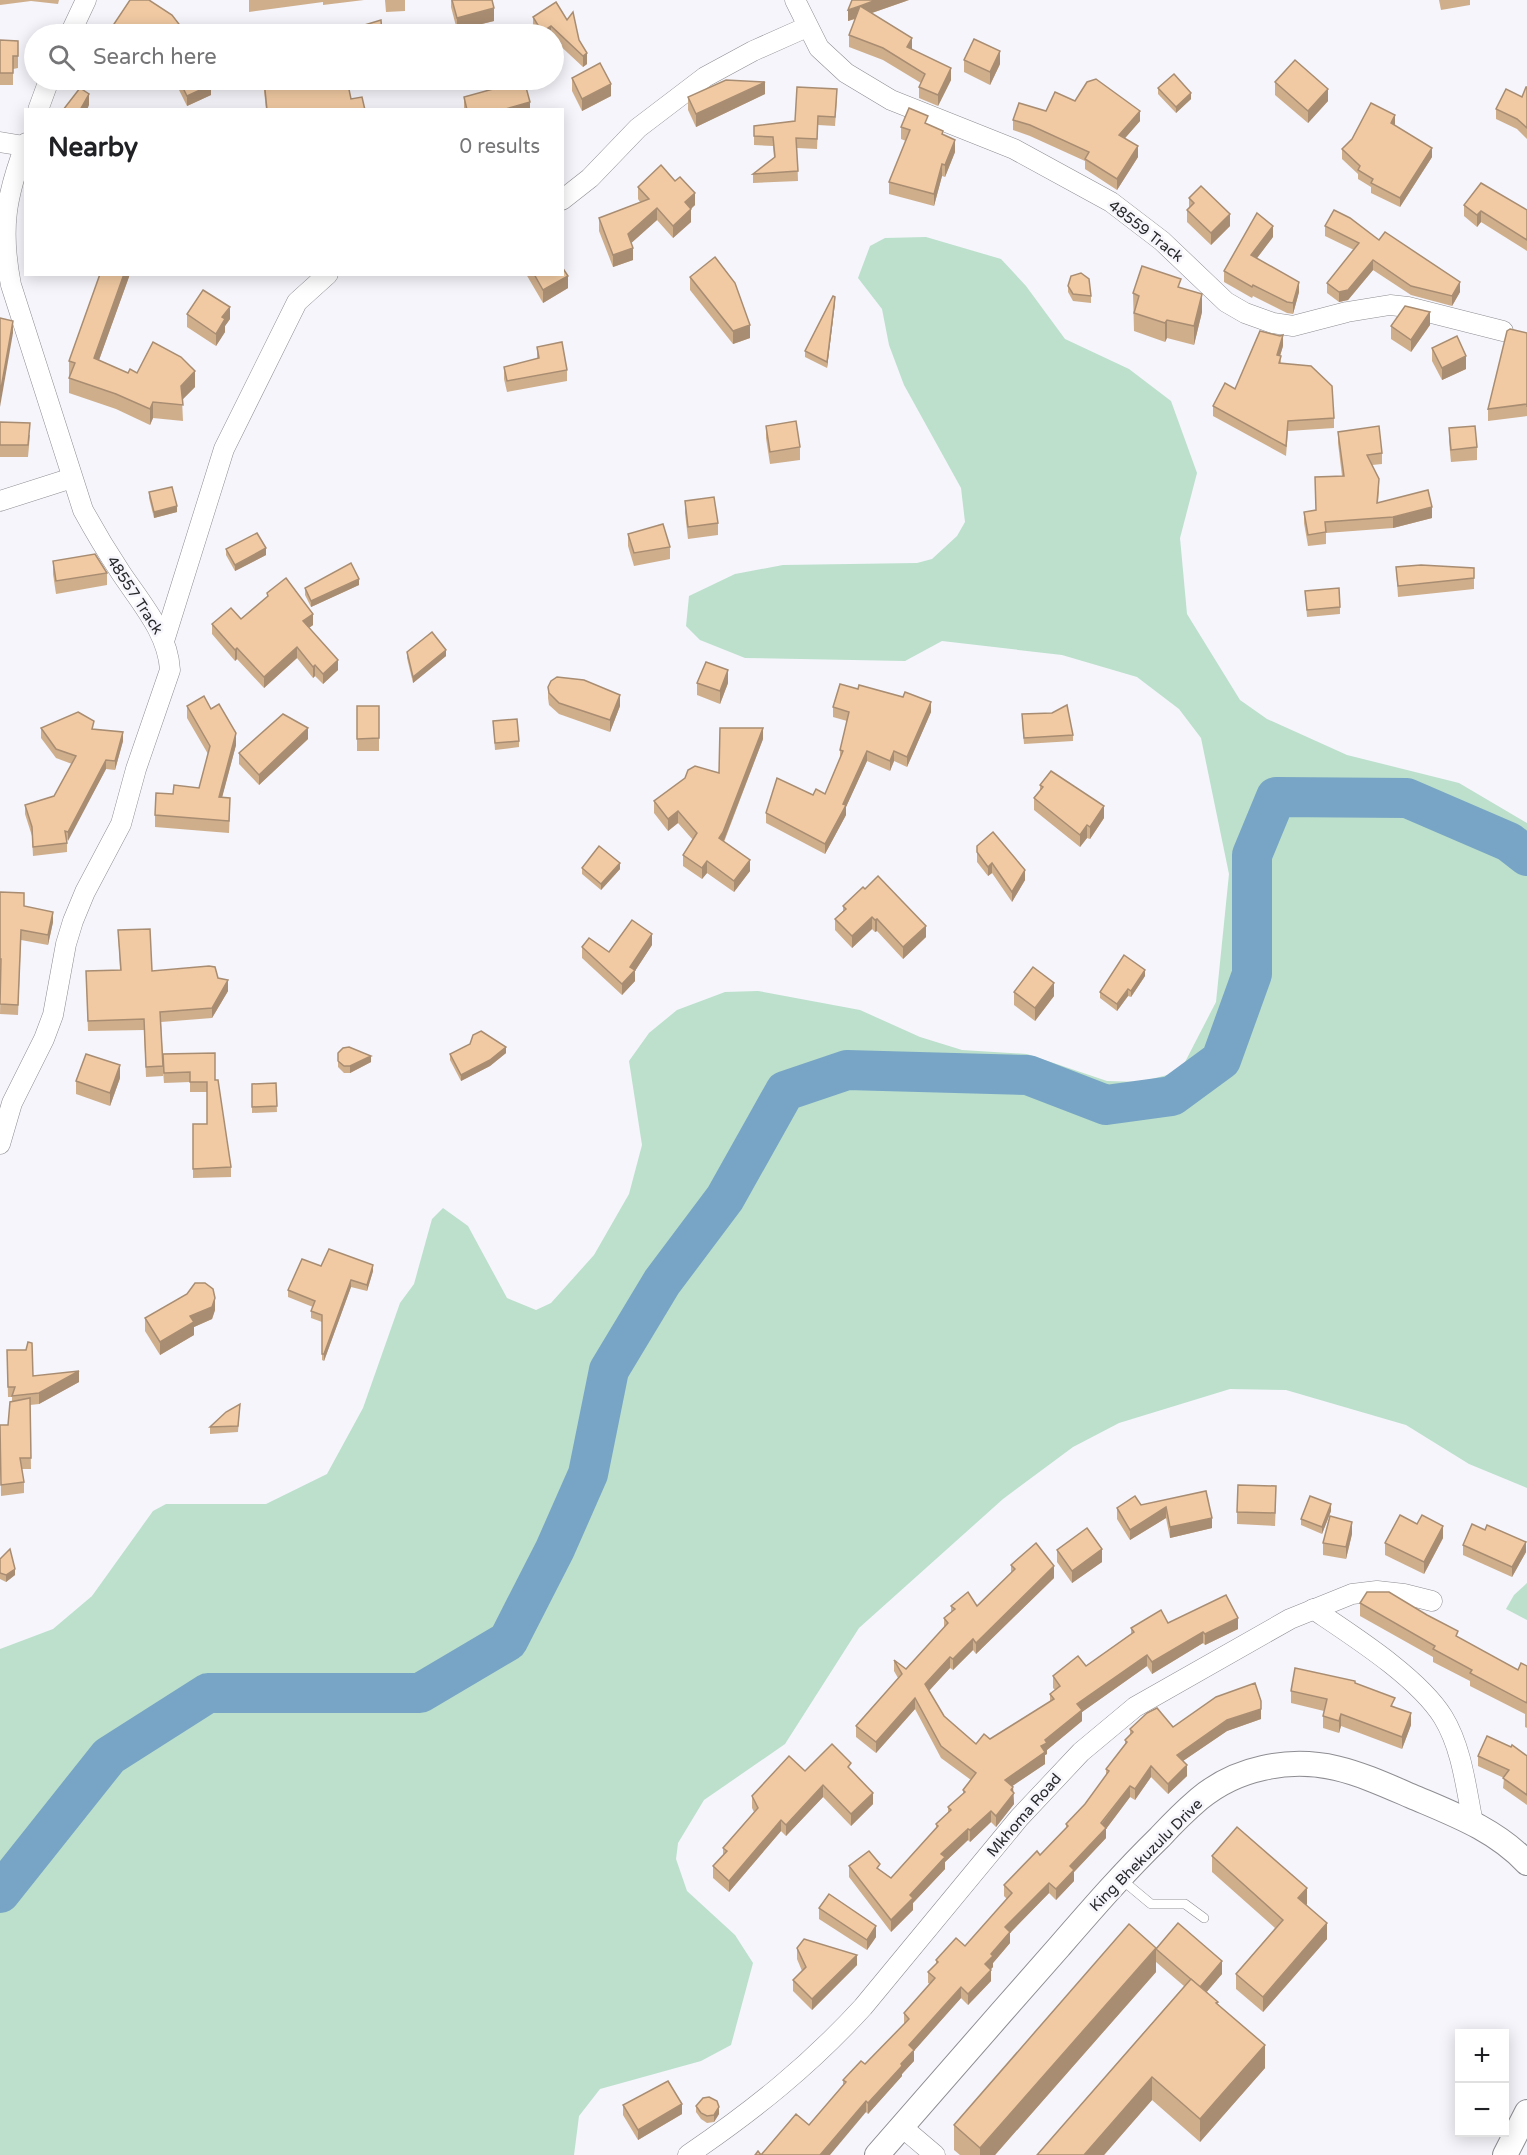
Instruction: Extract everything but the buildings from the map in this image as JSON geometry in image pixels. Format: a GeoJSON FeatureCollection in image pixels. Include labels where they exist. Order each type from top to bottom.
{"type":"FeatureCollection","features":[{"type":"Feature","properties":{"kind":"street"},"geometry":{"type":"LineString","coordinates":[[75,24],[86,0]]}},
{"type":"Feature","properties":{"kind":"street","name":"48559 Track"},"geometry":{"type":"LineString","coordinates":[[795,0],[819,48],[846,73],[891,100],[1014,149],[1111,202],[1162,241],[1226,302],[1245,313],[1273,323],[1293,326],[1347,312],[1390,305],[1408,307],[1503,331]]}},
{"type":"Feature","properties":{"kind":"street"},"geometry":{"type":"LineString","coordinates":[[564,198],[590,178],[638,128],[705,77],[753,51],[807,27]]}},
{"type":"Feature","properties":{"kind":"street"},"geometry":{"type":"LineString","coordinates":[[39,108],[45,90]]}},
{"type":"Feature","properties":{"kind":"street"},"geometry":{"type":"LineString","coordinates":[[0,142],[24,144]]}},
{"type":"Feature","properties":{"kind":"street","name":"48557 Track"},"geometry":{"type":"LineString","coordinates":[[0,1144],[12,1103],[44,1039],[53,1014],[64,954],[73,921],[85,892],[116,834],[170,670],[164,641],[153,619],[99,539],[83,510],[11,285],[3,235],[13,176],[24,147]]}},
{"type":"Feature","properties":{"kind":"street"},"geometry":{"type":"LineString","coordinates":[[164,641],[224,449],[297,302],[325,276]]}},
{"type":"Feature","properties":{"kind":"street"},"geometry":{"type":"LineString","coordinates":[[0,501],[72,478]]}},
{"type":"Feature","properties":{"kind":"street","name":"Mkhoma Road"},"geometry":{"type":"LineString","coordinates":[[688,2155],[772,2094],[838,2035],[1019,1818],[1081,1752],[1135,1707],[1290,1620],[1352,1594],[1377,1591],[1404,1594],[1432,1601]]}},
{"type":"Feature","properties":{"kind":"street"},"geometry":{"type":"LineString","coordinates":[[1313,1609],[1368,1647],[1410,1681],[1443,1718],[1462,1767],[1473,1823]]}},
{"type":"Feature","properties":{"kind":"street","name":"King Bhekuzulu Drive"},"geometry":{"type":"LineString","coordinates":[[877,2155],[1119,1878],[1199,1799],[1239,1775],[1284,1764],[1330,1766],[1353,1771],[1498,1836],[1527,1863]]}},
{"type":"Feature","properties":{"kind":"street"},"geometry":{"type":"LineString","coordinates":[[1505,2155],[1527,2112]]}},
{"type":"Feature","properties":{"kind":"street"},"geometry":{"type":"LineString","coordinates":[[902,2127],[935,2155]]}},
{"type":"Feature","properties":{"kind":"lane"},"geometry":{"type":"LineString","coordinates":[[1119,1878],[1151,1904],[1185,1904],[1204,1918]]}},
{"type":"Feature","properties":{"kind":"green space"},"geometry":{"type":"Polygon","coordinates":[[[926,237],[1001,259],[1026,286],[1065,339],[1129,369],[1171,401],[1197,473],[1180,538],[1187,614],[1240,700],[1267,719],[1347,755],[1459,783],[1527,823],[1527,1488],[1469,1464],[1406,1425],[1286,1390],[1230,1389],[1119,1423],[1073,1447],[1003,1499],[859,1628],[785,1744],[704,1800],[678,1843],[676,1859],[687,1891],[735,1935],[753,1963],[731,2045],[701,2061],[600,2089],[579,2116],[574,2155],[0,2155],[0,1649],[53,1629],[92,1596],[153,1511],[166,1504],[266,1504],[327,1474],[363,1408],[400,1303],[414,1284],[432,1219],[443,1208],[468,1226],[507,1298],[536,1310],[551,1303],[594,1255],[629,1194],[642,1145],[629,1061],[649,1033],[677,1010],[725,992],[758,991],[860,1010],[920,1037],[962,1050],[1027,1054],[1107,1081],[1140,1082],[1171,1074],[1184,1064],[1216,1002],[1229,874],[1201,738],[1179,709],[1137,677],[1062,655],[942,641],[905,661],[745,658],[700,640],[686,626],[689,596],[735,574],[783,565],[917,563],[932,559],[957,536],[965,522],[961,488],[904,385],[889,345],[882,309],[858,278],[870,246],[885,238],[926,237]]]}},
{"type":"Feature","properties":{"kind":"green space"},"geometry":{"type":"Polygon","coordinates":[[[1527,1583],[1527,1620],[1506,1609],[1514,1595],[1527,1583]]]}},
{"type":"Feature","properties":{"kind":"waterway"},"geometry":{"type":"LineString","coordinates":[[0,1893],[109,1756],[208,1693],[420,1693],[508,1641],[555,1549],[588,1474],[609,1370],[662,1282],[725,1198],[785,1091],[847,1070],[1028,1075],[1106,1105],[1172,1096],[1221,1060],[1252,974],[1252,855],[1276,797],[1407,798],[1509,842],[1527,856]]}}]}
